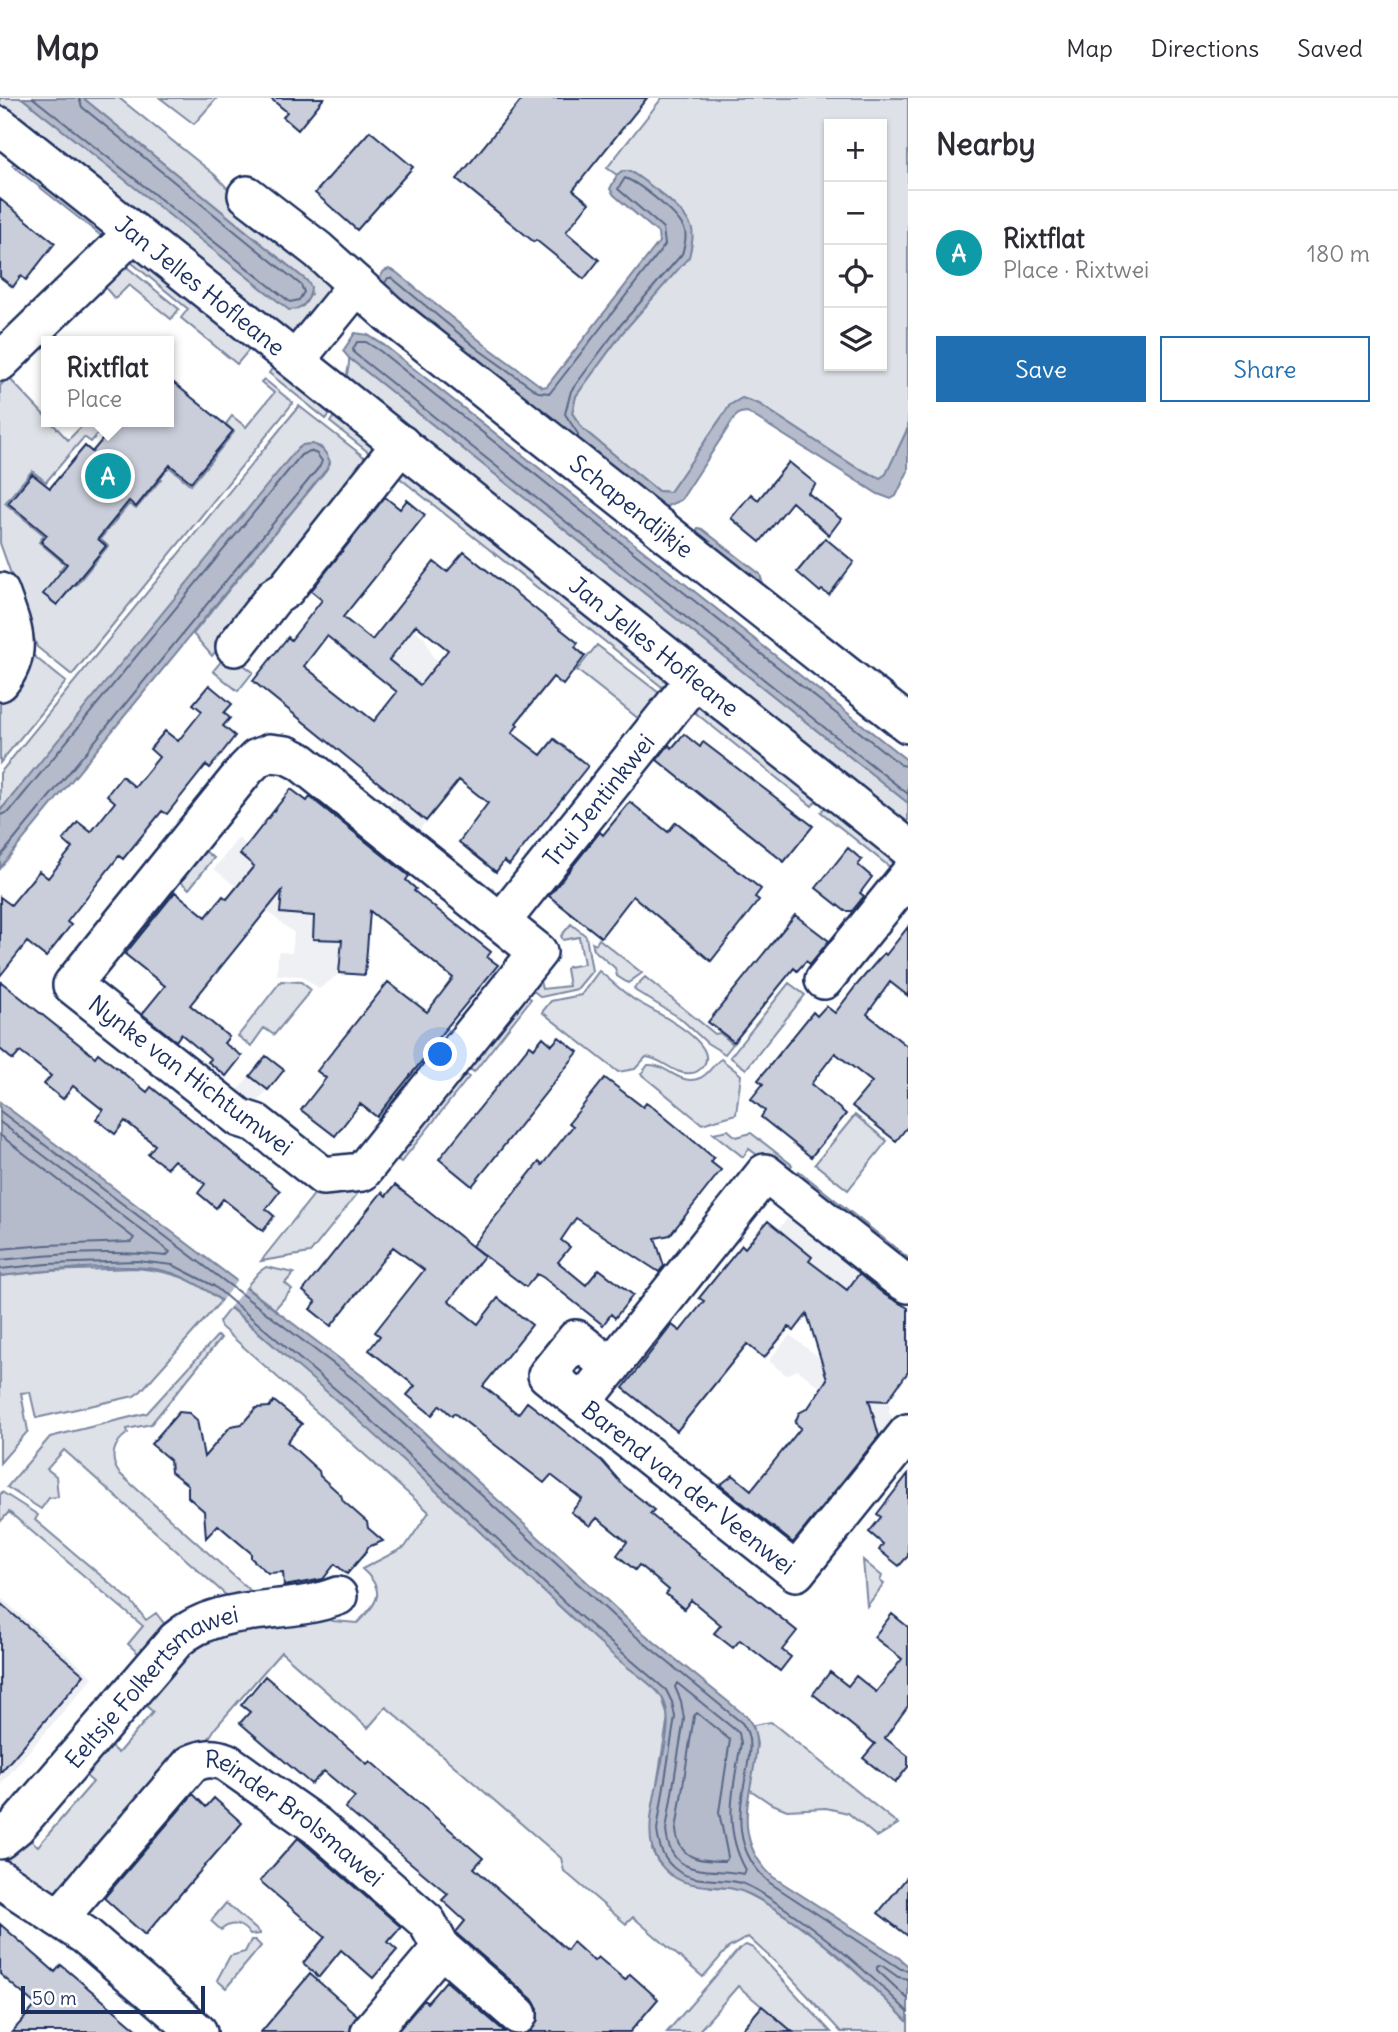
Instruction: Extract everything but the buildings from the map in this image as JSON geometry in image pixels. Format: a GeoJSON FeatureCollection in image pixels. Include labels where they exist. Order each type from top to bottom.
{"type":"FeatureCollection","features":[{"type":"Feature","properties":{"kind":"street","name":"Jan Jelles Hofleane"},"geometry":{"type":"LineString","coordinates":[[0,126],[908,848]]}},
{"type":"Feature","properties":{"kind":"street","name":"Schapendijkje"},"geometry":{"type":"LineString","coordinates":[[247,195],[318,250],[389,314],[908,724]]}},
{"type":"Feature","properties":{"kind":"street"},"geometry":{"type":"LineString","coordinates":[[0,362],[134,232]]}},
{"type":"Feature","properties":{"kind":"street"},"geometry":{"type":"LineString","coordinates":[[296,360],[358,285]]}},
{"type":"Feature","properties":{"kind":"street"},"geometry":{"type":"LineString","coordinates":[[235,647],[274,597],[286,589],[401,444]]}},
{"type":"Feature","properties":{"kind":"street"},"geometry":{"type":"LineString","coordinates":[[0,592],[12,626],[15,647],[10,668],[0,682]]}},
{"type":"Feature","properties":{"kind":"street","name":"Trui Jentinkwei"},"geometry":{"type":"LineString","coordinates":[[501,922],[695,679]]}},
{"type":"Feature","properties":{"kind":"street","name":"Nynke van Hichtumwei"},"geometry":{"type":"LineString","coordinates":[[270,753],[286,755],[301,762],[501,922],[538,951],[362,1172],[323,1176],[256,1124],[240,1118],[72,985],[246,769],[257,758],[270,753]]}},
{"type":"Feature","properties":{"kind":"street"},"geometry":{"type":"LineString","coordinates":[[824,980],[908,876]]}},
{"type":"Feature","properties":{"kind":"street","name":"Barend van der Veenwei"},"geometry":{"type":"LineString","coordinates":[[908,1284],[765,1173],[582,1403],[796,1572],[908,1433]]}},
{"type":"Feature","properties":{"kind":"street","name":"Eeltsje Folkertsmawei"},"geometry":{"type":"LineString","coordinates":[[0,1840],[16,1827],[176,1640],[189,1630],[215,1618],[315,1605],[338,1596]]}},
{"type":"Feature","properties":{"kind":"street","name":"Reinder Brolsmawei"},"geometry":{"type":"LineString","coordinates":[[59,1918],[191,1764],[201,1759],[215,1758],[226,1762],[317,1826],[427,1922],[441,1948],[518,2015]]}},
{"type":"Feature","properties":{"kind":"street"},"geometry":{"type":"LineString","coordinates":[[0,1879],[86,1936],[198,2032]]}},
{"type":"Feature","properties":{"kind":"street"},"geometry":{"type":"LineString","coordinates":[[370,2032],[441,1948]]}},
{"type":"Feature","properties":{"kind":"shaded area"},"geometry":{"type":"Polygon","coordinates":[[[0,98],[22,98],[289,309],[303,306],[311,294],[307,281],[83,98],[119,98],[343,280],[296,333],[289,334],[0,109],[0,98]]]}},
{"type":"Feature","properties":{"kind":"shaded area"},"geometry":{"type":"Polygon","coordinates":[[[160,98],[217,98],[194,124],[160,98]]]}},
{"type":"Feature","properties":{"kind":"shaded area"},"geometry":{"type":"Polygon","coordinates":[[[662,98],[908,98],[908,428],[886,475],[881,479],[854,466],[759,404],[742,398],[730,405],[670,492],[658,491],[583,429],[572,413],[576,396],[623,332],[688,257],[692,240],[687,221],[665,197],[630,171],[622,171],[617,175],[607,168],[662,98]]]}},
{"type":"Feature","properties":{"kind":"shaded area"},"geometry":{"type":"Polygon","coordinates":[[[19,157],[102,226],[104,238],[12,165],[19,157]]]}},
{"type":"Feature","properties":{"kind":"shaded area"},"geometry":{"type":"Polygon","coordinates":[[[138,257],[254,344],[237,364],[181,318],[188,309],[126,258],[138,257]]]}},
{"type":"Feature","properties":{"kind":"shaded area"},"geometry":{"type":"Polygon","coordinates":[[[123,264],[179,309],[171,319],[129,285],[115,299],[103,285],[123,264]]]}},
{"type":"Feature","properties":{"kind":"shaded area"},"geometry":{"type":"Polygon","coordinates":[[[349,358],[908,803],[908,832],[345,384],[349,358]]]}},
{"type":"Feature","properties":{"kind":"shaded area"},"geometry":{"type":"Polygon","coordinates":[[[277,362],[335,408],[326,419],[269,373],[277,362]]]}},
{"type":"Feature","properties":{"kind":"shaded area"},"geometry":{"type":"Polygon","coordinates":[[[8,377],[41,412],[41,427],[56,427],[68,440],[81,427],[104,427],[91,442],[84,437],[46,482],[32,471],[5,503],[44,535],[39,542],[65,564],[59,571],[76,585],[108,546],[100,539],[129,504],[136,509],[161,479],[147,467],[156,456],[191,485],[234,432],[226,424],[232,416],[246,427],[274,393],[261,382],[264,379],[293,403],[72,675],[37,647],[0,543],[0,386],[8,377]]]}},
{"type":"Feature","properties":{"kind":"shaded area"},"geometry":{"type":"Polygon","coordinates":[[[299,406],[373,464],[272,579],[212,656],[193,634],[330,463],[321,447],[303,445],[0,811],[0,773],[299,406]]]}},
{"type":"Feature","properties":{"kind":"shaded area"},"geometry":{"type":"Polygon","coordinates":[[[338,411],[385,448],[377,459],[330,422],[338,411]]]}},
{"type":"Feature","properties":{"kind":"shaded area"},"geometry":{"type":"Polygon","coordinates":[[[402,468],[665,674],[667,691],[396,475],[402,468]]]}},
{"type":"Feature","properties":{"kind":"shaded area"},"geometry":{"type":"Polygon","coordinates":[[[393,613],[425,638],[433,657],[439,661],[455,641],[488,701],[519,725],[494,756],[449,771],[442,801],[412,839],[380,815],[440,739],[406,681],[364,649],[393,613]]]}},
{"type":"Feature","properties":{"kind":"shaded area"},"geometry":{"type":"Polygon","coordinates":[[[597,645],[659,693],[639,719],[577,670],[597,645]]]}},
{"type":"Feature","properties":{"kind":"shaded area"},"geometry":{"type":"Polygon","coordinates":[[[24,648],[66,682],[0,763],[0,696],[24,648]]]}},
{"type":"Feature","properties":{"kind":"shaded area"},"geometry":{"type":"Polygon","coordinates":[[[228,653],[253,672],[238,691],[213,671],[228,653]]]}},
{"type":"Feature","properties":{"kind":"shaded area"},"geometry":{"type":"Polygon","coordinates":[[[703,705],[820,796],[812,806],[688,707],[703,705]]]}},
{"type":"Feature","properties":{"kind":"shaded area"},"geometry":{"type":"Polygon","coordinates":[[[829,802],[904,862],[896,872],[821,812],[829,802]]]}},
{"type":"Feature","properties":{"kind":"shaded area"},"geometry":{"type":"Polygon","coordinates":[[[238,838],[368,942],[365,975],[340,973],[319,989],[302,976],[277,975],[278,952],[292,953],[294,933],[214,869],[238,838]]]}},
{"type":"Feature","properties":{"kind":"shaded area"},"geometry":{"type":"Polygon","coordinates":[[[197,845],[214,858],[189,889],[173,875],[197,845]]]}},
{"type":"Feature","properties":{"kind":"shaded area"},"geometry":{"type":"Polygon","coordinates":[[[571,924],[586,936],[592,971],[577,989],[541,997],[525,984],[538,973],[542,989],[569,986],[566,969],[584,964],[579,937],[563,940],[561,936],[571,924]]]}},
{"type":"Feature","properties":{"kind":"shaded area"},"geometry":{"type":"Polygon","coordinates":[[[599,939],[642,973],[628,983],[617,976],[615,968],[594,950],[592,942],[596,944],[599,939]]]}},
{"type":"Feature","properties":{"kind":"shaded area"},"geometry":{"type":"Polygon","coordinates":[[[599,971],[633,999],[669,1019],[693,1037],[706,1056],[704,1065],[695,1072],[685,1073],[646,1057],[635,1069],[618,1072],[542,1012],[551,1001],[581,995],[599,971]]]}},
{"type":"Feature","properties":{"kind":"shaded area"},"geometry":{"type":"Polygon","coordinates":[[[645,977],[715,1034],[720,1033],[733,1044],[725,1054],[707,1043],[680,1018],[636,991],[634,988],[645,977]]]}},
{"type":"Feature","properties":{"kind":"shaded area"},"geometry":{"type":"Polygon","coordinates":[[[281,981],[301,982],[311,990],[274,1035],[264,1028],[251,1046],[238,1036],[281,981]]]}},
{"type":"Feature","properties":{"kind":"shaded area"},"geometry":{"type":"Polygon","coordinates":[[[789,983],[805,995],[746,1069],[730,1057],[789,983]]]}},
{"type":"Feature","properties":{"kind":"shaded area"},"geometry":{"type":"Polygon","coordinates":[[[520,990],[531,999],[474,1072],[462,1063],[520,990]]]}},
{"type":"Feature","properties":{"kind":"shaded area"},"geometry":{"type":"Polygon","coordinates":[[[266,1055],[284,1069],[256,1104],[248,1105],[235,1094],[266,1055]]]}},
{"type":"Feature","properties":{"kind":"shaded area"},"geometry":{"type":"Polygon","coordinates":[[[721,1059],[741,1075],[736,1114],[702,1124],[641,1074],[648,1065],[655,1065],[693,1080],[703,1076],[721,1059]]]}},
{"type":"Feature","properties":{"kind":"shaded area"},"geometry":{"type":"Polygon","coordinates":[[[458,1068],[469,1077],[401,1162],[396,1158],[458,1068]]]}},
{"type":"Feature","properties":{"kind":"shaded area"},"geometry":{"type":"Polygon","coordinates":[[[855,1115],[887,1141],[848,1190],[815,1164],[855,1115]]]}},
{"type":"Feature","properties":{"kind":"shaded area"},"geometry":{"type":"Polygon","coordinates":[[[728,1130],[736,1137],[751,1133],[792,1165],[784,1175],[749,1149],[743,1157],[713,1133],[728,1130]]]}},
{"type":"Feature","properties":{"kind":"shaded area"},"geometry":{"type":"Polygon","coordinates":[[[799,1171],[908,1258],[908,1269],[791,1180],[799,1171]]]}},
{"type":"Feature","properties":{"kind":"shaded area"},"geometry":{"type":"Polygon","coordinates":[[[362,1188],[310,1253],[261,1261],[316,1192],[362,1188]]]}},
{"type":"Feature","properties":{"kind":"shaded area"},"geometry":{"type":"Polygon","coordinates":[[[791,1214],[862,1270],[823,1320],[806,1306],[830,1276],[810,1260],[799,1274],[764,1246],[791,1214]]]}},
{"type":"Feature","properties":{"kind":"shaded area"},"geometry":{"type":"Polygon","coordinates":[[[266,1267],[294,1273],[285,1283],[292,1289],[275,1309],[246,1287],[266,1267]]]}},
{"type":"Feature","properties":{"kind":"shaded area"},"geometry":{"type":"Polygon","coordinates":[[[136,1268],[181,1277],[201,1286],[221,1301],[134,1396],[36,1418],[30,1392],[21,1393],[28,1431],[0,1463],[0,1276],[47,1271],[136,1268]]]}},
{"type":"Feature","properties":{"kind":"shaded area"},"geometry":{"type":"Polygon","coordinates":[[[230,1308],[362,1421],[571,1617],[661,1694],[668,1717],[657,1784],[652,1850],[658,1862],[671,1875],[711,1887],[743,1891],[788,1918],[831,1950],[870,1985],[908,2022],[908,2032],[841,2032],[785,1971],[748,1937],[728,1948],[703,1977],[633,1917],[626,1924],[564,1871],[561,1858],[386,1707],[368,1728],[281,1652],[216,1727],[202,1749],[58,1903],[0,1867],[0,1854],[24,1835],[38,1846],[93,1782],[79,1770],[104,1741],[118,1753],[153,1712],[140,1700],[195,1639],[324,1617],[333,1621],[357,1623],[377,1597],[375,1584],[362,1569],[405,1547],[429,1512],[221,1327],[219,1322],[230,1308]]]}},
{"type":"Feature","properties":{"kind":"shaded area"},"geometry":{"type":"Polygon","coordinates":[[[790,1335],[821,1359],[890,1404],[889,1412],[895,1423],[889,1442],[798,1370],[786,1375],[770,1362],[790,1335]]]}},
{"type":"Feature","properties":{"kind":"shaded area"},"geometry":{"type":"Polygon","coordinates":[[[217,1336],[221,1338],[151,1424],[127,1429],[128,1433],[119,1441],[114,1451],[114,1462],[119,1473],[264,1603],[238,1606],[64,1450],[47,1469],[56,1476],[58,1497],[49,1498],[41,1509],[7,1487],[50,1437],[147,1413],[217,1336]]]}},
{"type":"Feature","properties":{"kind":"shaded area"},"geometry":{"type":"Polygon","coordinates":[[[2,1492],[38,1515],[35,1520],[131,1601],[146,1620],[156,1613],[170,1631],[140,1655],[128,1644],[143,1626],[9,1512],[0,1522],[2,1492]]]}},
{"type":"Feature","properties":{"kind":"shaded area"},"geometry":{"type":"Polygon","coordinates":[[[863,1560],[882,1576],[880,1581],[884,1584],[867,1606],[863,1560]]]}},
{"type":"Feature","properties":{"kind":"shaded area"},"geometry":{"type":"Polygon","coordinates":[[[0,1597],[93,1677],[0,1785],[0,1597]]]}},
{"type":"Feature","properties":{"kind":"shaded area"},"geometry":{"type":"Polygon","coordinates":[[[771,1722],[898,1824],[877,1837],[848,1813],[826,1808],[787,1810],[749,1789],[757,1744],[753,1725],[771,1722]]]}},
{"type":"Feature","properties":{"kind":"shaded area"},"geometry":{"type":"Polygon","coordinates":[[[226,1903],[260,1934],[250,1935],[244,1928],[236,1925],[229,1925],[221,1930],[211,1921],[226,1903]]]}},
{"type":"Feature","properties":{"kind":"shaded area"},"geometry":{"type":"Polygon","coordinates":[[[251,1940],[261,1946],[226,1988],[217,1980],[230,1956],[245,1952],[251,1940]]]}},
{"type":"Feature","properties":{"kind":"shaded area"},"geometry":{"type":"Polygon","coordinates":[[[746,1945],[753,1948],[831,2032],[792,2032],[738,1986],[698,2032],[667,2032],[739,1949],[746,1945]]]}},
{"type":"Feature","properties":{"kind":"water"},"geometry":{"type":"Polygon","coordinates":[[[22,98],[83,98],[307,281],[311,287],[307,300],[302,306],[289,310],[22,98]]]}},
{"type":"Feature","properties":{"kind":"water"},"geometry":{"type":"Polygon","coordinates":[[[622,171],[630,171],[682,213],[692,229],[692,243],[689,257],[623,332],[576,396],[572,413],[583,429],[658,491],[670,492],[730,405],[742,398],[759,404],[854,466],[880,478],[886,474],[908,428],[908,471],[896,496],[891,499],[878,494],[747,412],[735,417],[681,500],[658,510],[377,282],[384,271],[389,269],[396,272],[484,344],[542,387],[547,386],[659,242],[658,233],[610,189],[622,171]]]}},
{"type":"Feature","properties":{"kind":"water"},"geometry":{"type":"Polygon","coordinates":[[[355,333],[368,335],[384,345],[908,761],[908,803],[349,358],[343,351],[355,333]]]}},
{"type":"Feature","properties":{"kind":"water"},"geometry":{"type":"Polygon","coordinates":[[[312,444],[327,456],[330,462],[326,470],[0,868],[0,811],[296,450],[303,445],[312,444]]]}},
{"type":"Feature","properties":{"kind":"water"},"geometry":{"type":"Polygon","coordinates":[[[698,528],[760,574],[762,581],[758,586],[692,539],[698,528]]]}},
{"type":"Feature","properties":{"kind":"water"},"geometry":{"type":"Polygon","coordinates":[[[0,1102],[365,1378],[637,1628],[747,1717],[755,1733],[756,1751],[747,1813],[748,1835],[756,1856],[773,1877],[908,1966],[908,2022],[834,1952],[773,1907],[739,1890],[690,1884],[678,1880],[668,1872],[658,1861],[651,1844],[654,1800],[667,1730],[667,1711],[658,1692],[597,1641],[392,1450],[233,1310],[190,1281],[158,1270],[114,1267],[0,1276],[0,1102]]]}},
{"type":"Feature","properties":{"kind":"pier"},"geometry":{"type":"Polygon","coordinates":[[[239,1278],[248,1284],[227,1311],[219,1304],[239,1278]]]}},
{"type":"Feature","properties":{"kind":"place","name":"Rixtflat"},"geometry":{"type":"Point","coordinates":[108,476]}}]}
